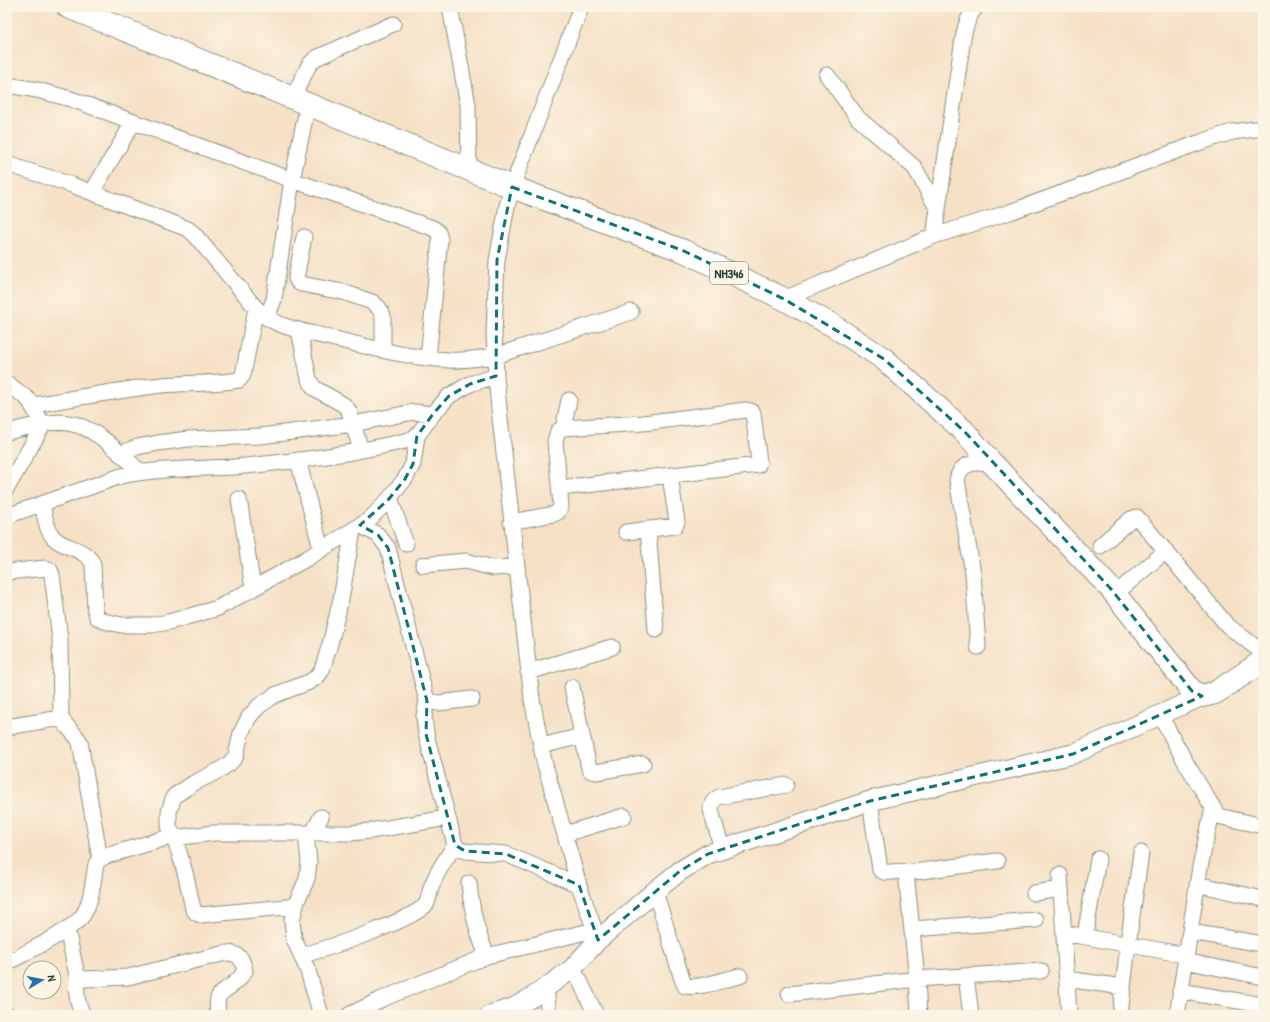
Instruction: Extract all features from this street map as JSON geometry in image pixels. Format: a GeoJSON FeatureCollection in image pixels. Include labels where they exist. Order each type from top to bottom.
{"type":"FeatureCollection","features":[{"type":"Feature","properties":{"kind":"highway","name":"NH346"},"geometry":{"type":"LineString","coordinates":[[68,7],[469,168],[512,187],[684,251],[784,298],[832,325],[884,359],[964,431],[990,461],[1115,594],[1192,691],[1202,696]]}},
{"type":"Feature","properties":{"kind":"highway"},"geometry":{"type":"LineString","coordinates":[[1202,696],[1215,693],[1263,661]]}},
{"type":"Feature","properties":{"kind":"main road"},"geometry":{"type":"LineString","coordinates":[[490,1015],[507,1012],[546,988],[572,968],[596,935],[680,871],[708,854],[870,801],[1073,754],[1202,696]]}},
{"type":"Feature","properties":{"kind":"street"},"geometry":{"type":"LineString","coordinates":[[450,7],[468,105],[469,168]]}},
{"type":"Feature","properties":{"kind":"street"},"geometry":{"type":"LineString","coordinates":[[349,1015],[382,999],[487,956],[596,935],[579,885],[541,746],[532,699],[516,567],[496,376],[494,312],[497,260],[512,187],[581,7]]}},
{"type":"Feature","properties":{"kind":"street"},"geometry":{"type":"LineString","coordinates":[[934,236],[965,26],[971,13],[976,7]]}},
{"type":"Feature","properties":{"kind":"street"},"geometry":{"type":"LineString","coordinates":[[267,318],[274,299],[292,180],[300,101],[309,65],[316,58],[393,24]]}},
{"type":"Feature","properties":{"kind":"street"},"geometry":{"type":"LineString","coordinates":[[827,75],[858,118],[914,168],[938,210]]}},
{"type":"Feature","properties":{"kind":"street"},"geometry":{"type":"LineString","coordinates":[[7,85],[37,90],[71,99],[292,180],[433,228],[438,232],[440,238],[428,358]]}},
{"type":"Feature","properties":{"kind":"street"},"geometry":{"type":"LineString","coordinates":[[92,192],[134,121]]}},
{"type":"Feature","properties":{"kind":"street"},"geometry":{"type":"LineString","coordinates":[[784,298],[934,236],[1010,212],[1201,142],[1232,132],[1263,128]]}},
{"type":"Feature","properties":{"kind":"street"},"geometry":{"type":"LineString","coordinates":[[7,164],[92,192],[188,229],[194,234],[256,308],[267,318],[274,322],[299,330],[355,344],[428,358],[451,360],[473,359],[495,356],[631,312]]}},
{"type":"Feature","properties":{"kind":"street"},"geometry":{"type":"LineString","coordinates":[[304,237],[296,278],[298,282],[301,284],[343,292],[372,302],[379,308],[383,316],[383,350]]}},
{"type":"Feature","properties":{"kind":"street"},"geometry":{"type":"LineString","coordinates":[[33,405],[132,389],[186,383],[239,380],[243,375],[256,308]]}},
{"type":"Feature","properties":{"kind":"street"},"geometry":{"type":"LineString","coordinates":[[299,330],[308,380],[314,388],[344,405],[349,411],[362,450]]}},
{"type":"Feature","properties":{"kind":"street"},"geometry":{"type":"LineString","coordinates":[[42,505],[49,530],[54,538],[84,553],[93,564],[95,610],[97,617],[104,621],[121,625],[152,625],[218,608],[369,520],[390,498],[405,479],[413,464],[417,436],[432,414],[449,396],[470,384],[496,376]]}},
{"type":"Feature","properties":{"kind":"street"},"geometry":{"type":"LineString","coordinates":[[7,383],[29,400],[43,425]]}},
{"type":"Feature","properties":{"kind":"street"},"geometry":{"type":"LineString","coordinates":[[563,428],[569,400]]}},
{"type":"Feature","properties":{"kind":"street"},"geometry":{"type":"LineString","coordinates":[[512,522],[558,512],[561,506],[555,441],[558,431],[563,428],[644,423],[746,410],[753,413],[759,462],[758,465],[560,488]]}},
{"type":"Feature","properties":{"kind":"street"},"geometry":{"type":"LineString","coordinates":[[120,454],[144,446],[180,440],[261,436],[353,424],[414,412],[432,414]]}},
{"type":"Feature","properties":{"kind":"street"},"geometry":{"type":"LineString","coordinates":[[7,432],[54,423],[67,423],[82,427],[97,435],[141,472]]}},
{"type":"Feature","properties":{"kind":"street"},"geometry":{"type":"LineString","coordinates":[[7,488],[43,425]]}},
{"type":"Feature","properties":{"kind":"street"},"geometry":{"type":"LineString","coordinates":[[7,516],[42,505],[121,476],[141,472],[284,463],[397,443],[417,436]]}},
{"type":"Feature","properties":{"kind":"street"},"geometry":{"type":"LineString","coordinates":[[298,460],[321,549]]}},
{"type":"Feature","properties":{"kind":"street"},"geometry":{"type":"LineString","coordinates":[[978,646],[973,573],[957,480],[959,471],[964,465],[990,461]]}},
{"type":"Feature","properties":{"kind":"street"},"geometry":{"type":"LineString","coordinates":[[626,532],[674,526],[677,524],[670,476]]}},
{"type":"Feature","properties":{"kind":"street"},"geometry":{"type":"LineString","coordinates":[[390,498],[406,544]]}},
{"type":"Feature","properties":{"kind":"street"},"geometry":{"type":"LineString","coordinates":[[239,499],[253,588]]}},
{"type":"Feature","properties":{"kind":"street"},"geometry":{"type":"LineString","coordinates":[[1100,546],[1131,519],[1137,517],[1227,625],[1263,653]]}},
{"type":"Feature","properties":{"kind":"street"},"geometry":{"type":"LineString","coordinates":[[357,527],[378,535],[388,548],[426,701],[424,716],[426,734],[447,818],[456,845],[465,851],[506,854],[579,885]]}},
{"type":"Feature","properties":{"kind":"street"},"geometry":{"type":"LineString","coordinates":[[296,906],[201,915],[196,913],[193,909],[186,876],[169,826],[169,812],[174,796],[230,763],[236,756],[241,733],[249,717],[260,706],[275,695],[309,682],[317,677],[322,670],[330,644],[357,527]]}},
{"type":"Feature","properties":{"kind":"street"},"geometry":{"type":"LineString","coordinates":[[648,529],[656,630]]}},
{"type":"Feature","properties":{"kind":"street"},"geometry":{"type":"LineString","coordinates":[[1115,594],[1166,551]]}},
{"type":"Feature","properties":{"kind":"street"},"geometry":{"type":"LineString","coordinates":[[423,565],[466,561],[493,568],[516,567]]}},
{"type":"Feature","properties":{"kind":"street"},"geometry":{"type":"LineString","coordinates":[[7,572],[46,568],[50,570],[52,575],[60,639],[61,718],[76,735],[80,742],[100,859]]}},
{"type":"Feature","properties":{"kind":"street"},"geometry":{"type":"LineString","coordinates":[[528,672],[612,648]]}},
{"type":"Feature","properties":{"kind":"street"},"geometry":{"type":"LineString","coordinates":[[572,687],[589,768],[591,771],[596,772],[643,764]]}},
{"type":"Feature","properties":{"kind":"street"},"geometry":{"type":"LineString","coordinates":[[426,701],[438,703],[472,699]]}},
{"type":"Feature","properties":{"kind":"street"},"geometry":{"type":"LineString","coordinates":[[1160,715],[1186,763],[1218,816],[1263,826]]}},
{"type":"Feature","properties":{"kind":"street"},"geometry":{"type":"LineString","coordinates":[[7,727],[61,718]]}},
{"type":"Feature","properties":{"kind":"street"},"geometry":{"type":"LineString","coordinates":[[541,746],[582,736]]}},
{"type":"Feature","properties":{"kind":"street"},"geometry":{"type":"LineString","coordinates":[[722,849],[711,810],[711,805],[714,800],[719,797],[786,785]]}},
{"type":"Feature","properties":{"kind":"street"},"geometry":{"type":"LineString","coordinates":[[870,801],[880,870],[884,873],[903,871],[906,873],[997,861]]}},
{"type":"Feature","properties":{"kind":"street"},"geometry":{"type":"LineString","coordinates":[[1177,1015],[1197,884],[1213,808]]}},
{"type":"Feature","properties":{"kind":"street"},"geometry":{"type":"LineString","coordinates":[[565,834],[624,816]]}},
{"type":"Feature","properties":{"kind":"street"},"geometry":{"type":"LineString","coordinates":[[321,817],[309,834],[309,862],[307,879],[292,920],[294,939],[308,970],[321,1015]]}},
{"type":"Feature","properties":{"kind":"street"},"geometry":{"type":"LineString","coordinates":[[7,963],[74,925],[83,915],[89,901],[96,864],[100,859],[106,856],[174,837],[214,833],[270,832],[309,834],[370,831],[447,818]]}},
{"type":"Feature","properties":{"kind":"street"},"geometry":{"type":"LineString","coordinates":[[302,955],[362,936],[418,910],[426,903],[439,868],[456,845]]}},
{"type":"Feature","properties":{"kind":"street"},"geometry":{"type":"LineString","coordinates":[[1120,1015],[1141,853]]}},
{"type":"Feature","properties":{"kind":"street"},"geometry":{"type":"LineString","coordinates":[[1085,936],[1098,859]]}},
{"type":"Feature","properties":{"kind":"street"},"geometry":{"type":"LineString","coordinates":[[906,873],[917,979],[919,1015]]}},
{"type":"Feature","properties":{"kind":"street"},"geometry":{"type":"LineString","coordinates":[[1034,893],[1061,882],[1069,1015]]}},
{"type":"Feature","properties":{"kind":"street"},"geometry":{"type":"LineString","coordinates":[[469,883],[473,914],[478,933],[487,956]]}},
{"type":"Feature","properties":{"kind":"street"},"geometry":{"type":"LineString","coordinates":[[1197,884],[1263,899]]}},
{"type":"Feature","properties":{"kind":"street"},"geometry":{"type":"LineString","coordinates":[[655,891],[685,986],[699,986],[740,976]]}},
{"type":"Feature","properties":{"kind":"street"},"geometry":{"type":"LineString","coordinates":[[912,929],[1036,920]]}},
{"type":"Feature","properties":{"kind":"street"},"geometry":{"type":"LineString","coordinates":[[67,929],[77,974],[77,999],[83,1015]]}},
{"type":"Feature","properties":{"kind":"street"},"geometry":{"type":"LineString","coordinates":[[1064,932],[1128,944],[1263,977]]}},
{"type":"Feature","properties":{"kind":"street"},"geometry":{"type":"LineString","coordinates":[[1190,932],[1263,944]]}},
{"type":"Feature","properties":{"kind":"street"},"geometry":{"type":"LineString","coordinates":[[77,974],[85,979],[128,977],[204,958],[233,953],[239,956],[244,962],[245,971],[238,981],[222,991],[218,996],[216,1003],[218,1015]]}},
{"type":"Feature","properties":{"kind":"street"},"geometry":{"type":"LineString","coordinates":[[572,968],[580,981],[596,1015]]}},
{"type":"Feature","properties":{"kind":"street"},"geometry":{"type":"LineString","coordinates":[[789,994],[917,979],[1041,971]]}},
{"type":"Feature","properties":{"kind":"street"},"geometry":{"type":"LineString","coordinates":[[966,976],[971,1015]]}},
{"type":"Feature","properties":{"kind":"street"},"geometry":{"type":"LineString","coordinates":[[1067,979],[1123,987]]}},
{"type":"Feature","properties":{"kind":"street"},"geometry":{"type":"LineString","coordinates":[[546,988],[549,1015]]}},
{"type":"Feature","properties":{"kind":"street"},"geometry":{"type":"LineString","coordinates":[[1180,992],[1262,1005]]}},
{"type":"Feature","properties":{"kind":"highlighted area"},"geometry":{"type":"Polygon","coordinates":[[[512,187],[684,251],[784,299],[884,359],[964,431],[1111,589],[1192,691],[1202,696],[1073,754],[870,801],[708,854],[680,871],[598,940],[579,885],[506,854],[465,851],[455,845],[426,734],[427,701],[388,548],[378,535],[360,525],[388,500],[405,479],[413,464],[417,436],[433,414],[449,396],[470,384],[496,376],[497,260],[512,187]]]}}]}
